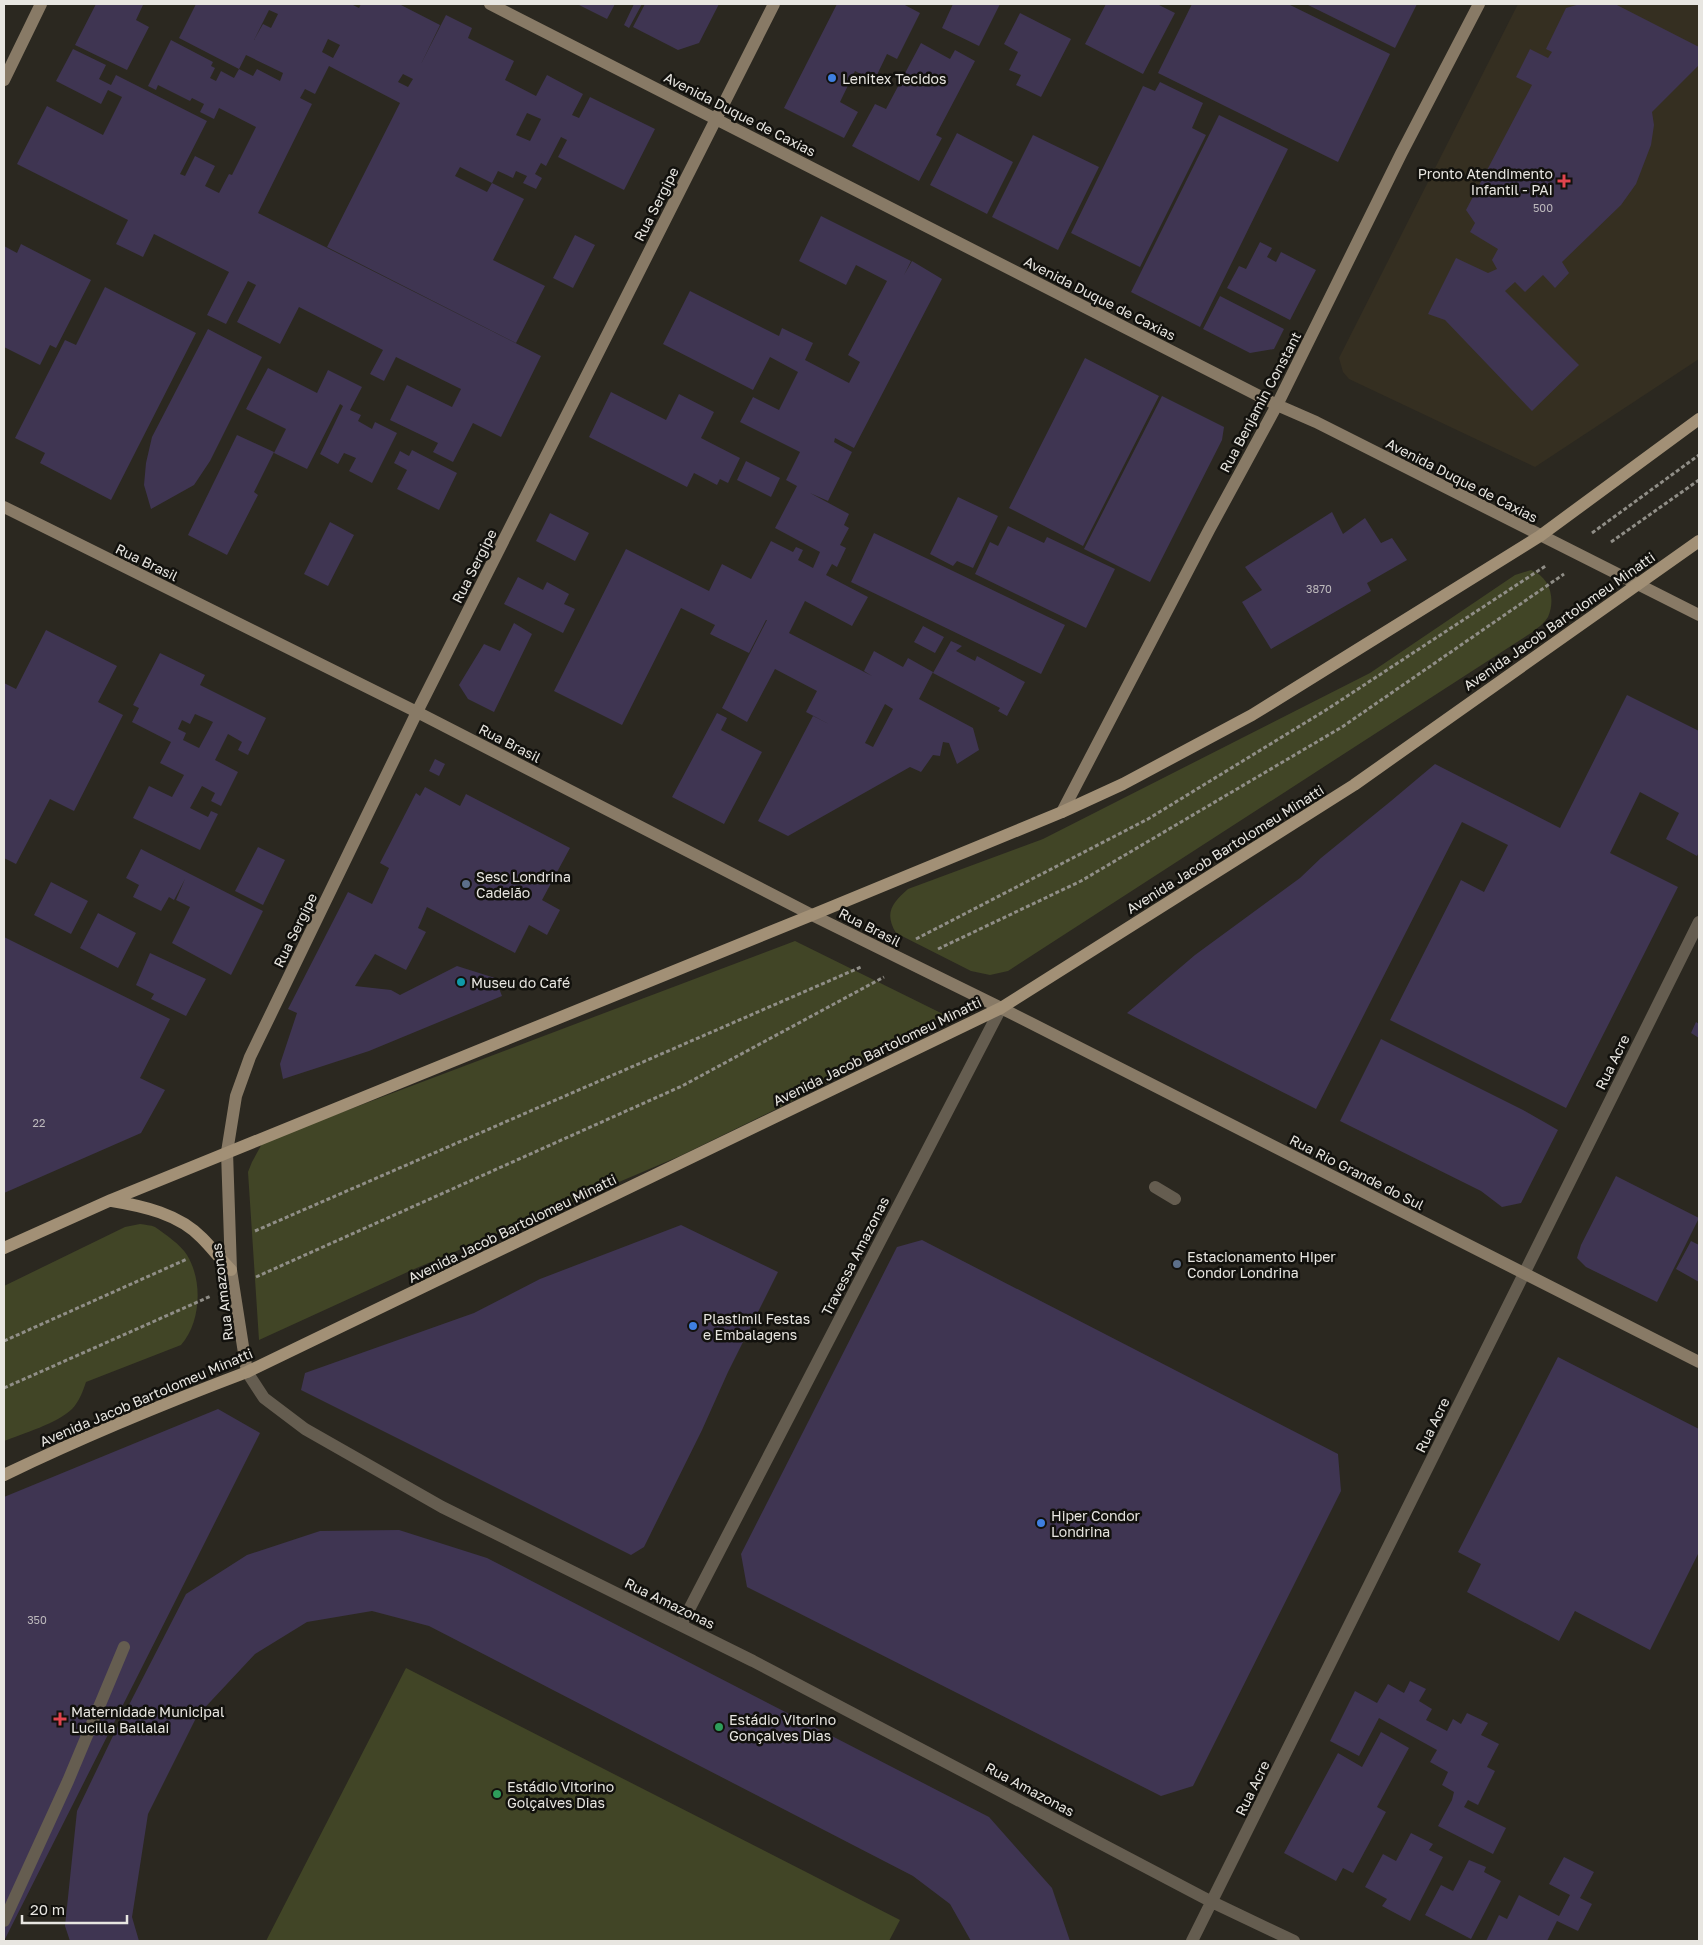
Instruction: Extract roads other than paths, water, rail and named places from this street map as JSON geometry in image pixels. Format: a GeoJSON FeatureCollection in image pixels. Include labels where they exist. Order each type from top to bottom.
{"type":"FeatureCollection","features":[{"type":"Feature","properties":{"kind":"main road"},"geometry":{"type":"LineString","coordinates":[[4,1248],[111,1200],[812,915],[1062,812],[1123,784],[1252,715],[1540,536],[1699,419]]}},
{"type":"Feature","properties":{"kind":"main road","name":"Avenida Jacob Bartolomeu Minatti"},"geometry":{"type":"LineString","coordinates":[[4,1475],[65,1446],[247,1372],[1001,1008],[1354,785],[1699,541]]}},
{"type":"Feature","properties":{"kind":"main road"},"geometry":{"type":"LineString","coordinates":[[111,1200],[137,1204],[180,1221],[201,1237],[231,1270]]}},
{"type":"Feature","properties":{"kind":"street"},"geometry":{"type":"LineString","coordinates":[[4,80],[41,4]]}},
{"type":"Feature","properties":{"kind":"street","name":"Avenida Duque de Caxias"},"geometry":{"type":"LineString","coordinates":[[490,4],[1277,405],[1699,615]]}},
{"type":"Feature","properties":{"kind":"street","name":"Rua Sergipe"},"geometry":{"type":"LineString","coordinates":[[227,1152],[236,1096],[250,1057],[417,712],[774,4]]}},
{"type":"Feature","properties":{"kind":"street","name":"Rua Benjamin Constant"},"geometry":{"type":"LineString","coordinates":[[1062,812],[1204,538],[1277,405],[1401,154],[1479,4]]}},
{"type":"Feature","properties":{"kind":"street","name":"Rua Brasil"},"geometry":{"type":"LineString","coordinates":[[4,508],[417,712],[812,915],[1001,1008]]}},
{"type":"Feature","properties":{"kind":"street","name":"Rua Acre"},"geometry":{"type":"LineString","coordinates":[[1192,1941],[1699,922]]}},
{"type":"Feature","properties":{"kind":"street","name":"Rua Rio Grande do Sul"},"geometry":{"type":"LineString","coordinates":[[1001,1008],[1699,1362]]}},
{"type":"Feature","properties":{"kind":"street","name":"Travessa Amazonas"},"geometry":{"type":"LineString","coordinates":[[681,1625],[1001,1008]]}},
{"type":"Feature","properties":{"kind":"street","name":"Rua Amazonas"},"geometry":{"type":"LineString","coordinates":[[227,1152],[231,1270],[247,1372],[264,1398],[305,1429],[342,1452],[442,1507],[681,1625],[1212,1902],[1294,1941]]}},
{"type":"Feature","properties":{"kind":"street"},"geometry":{"type":"LineString","coordinates":[[1155,1187],[1175,1199]]}},
{"type":"Feature","properties":{"kind":"street"},"geometry":{"type":"LineString","coordinates":[[4,1922],[68,1781],[124,1647]]}},
{"type":"Feature","properties":{"kind":"place","name":"Lenitex Tecidos"},"geometry":{"type":"Point","coordinates":[832,78]}},
{"type":"Feature","properties":{"kind":"place","name":"Pronto Atendimento Infantil - PAI"},"geometry":{"type":"Point","coordinates":[1564,181]}},
{"type":"Feature","properties":{"kind":"place","name":"Sesc Londrina Cadeião"},"geometry":{"type":"Point","coordinates":[466,884]}},
{"type":"Feature","properties":{"kind":"place","name":"Museu do Café"},"geometry":{"type":"Point","coordinates":[461,982]}},
{"type":"Feature","properties":{"kind":"place","name":"Estacionamento Hiper Condor Londrina"},"geometry":{"type":"Point","coordinates":[1177,1264]}},
{"type":"Feature","properties":{"kind":"place","name":"Plastimil Festas e Embalagens"},"geometry":{"type":"Point","coordinates":[693,1326]}},
{"type":"Feature","properties":{"kind":"place","name":"Hiper Condor Londrina"},"geometry":{"type":"Point","coordinates":[1041,1523]}},
{"type":"Feature","properties":{"kind":"place","name":"Maternidade Municipal Lucilla Ballalai"},"geometry":{"type":"Point","coordinates":[60,1719]}},
{"type":"Feature","properties":{"kind":"place","name":"Estádio Vitorino Gonçalves Dias"},"geometry":{"type":"Point","coordinates":[719,1727]}},
{"type":"Feature","properties":{"kind":"place","name":"Estádio Vitorino Golçalves Dias"},"geometry":{"type":"Point","coordinates":[497,1794]}}]}
